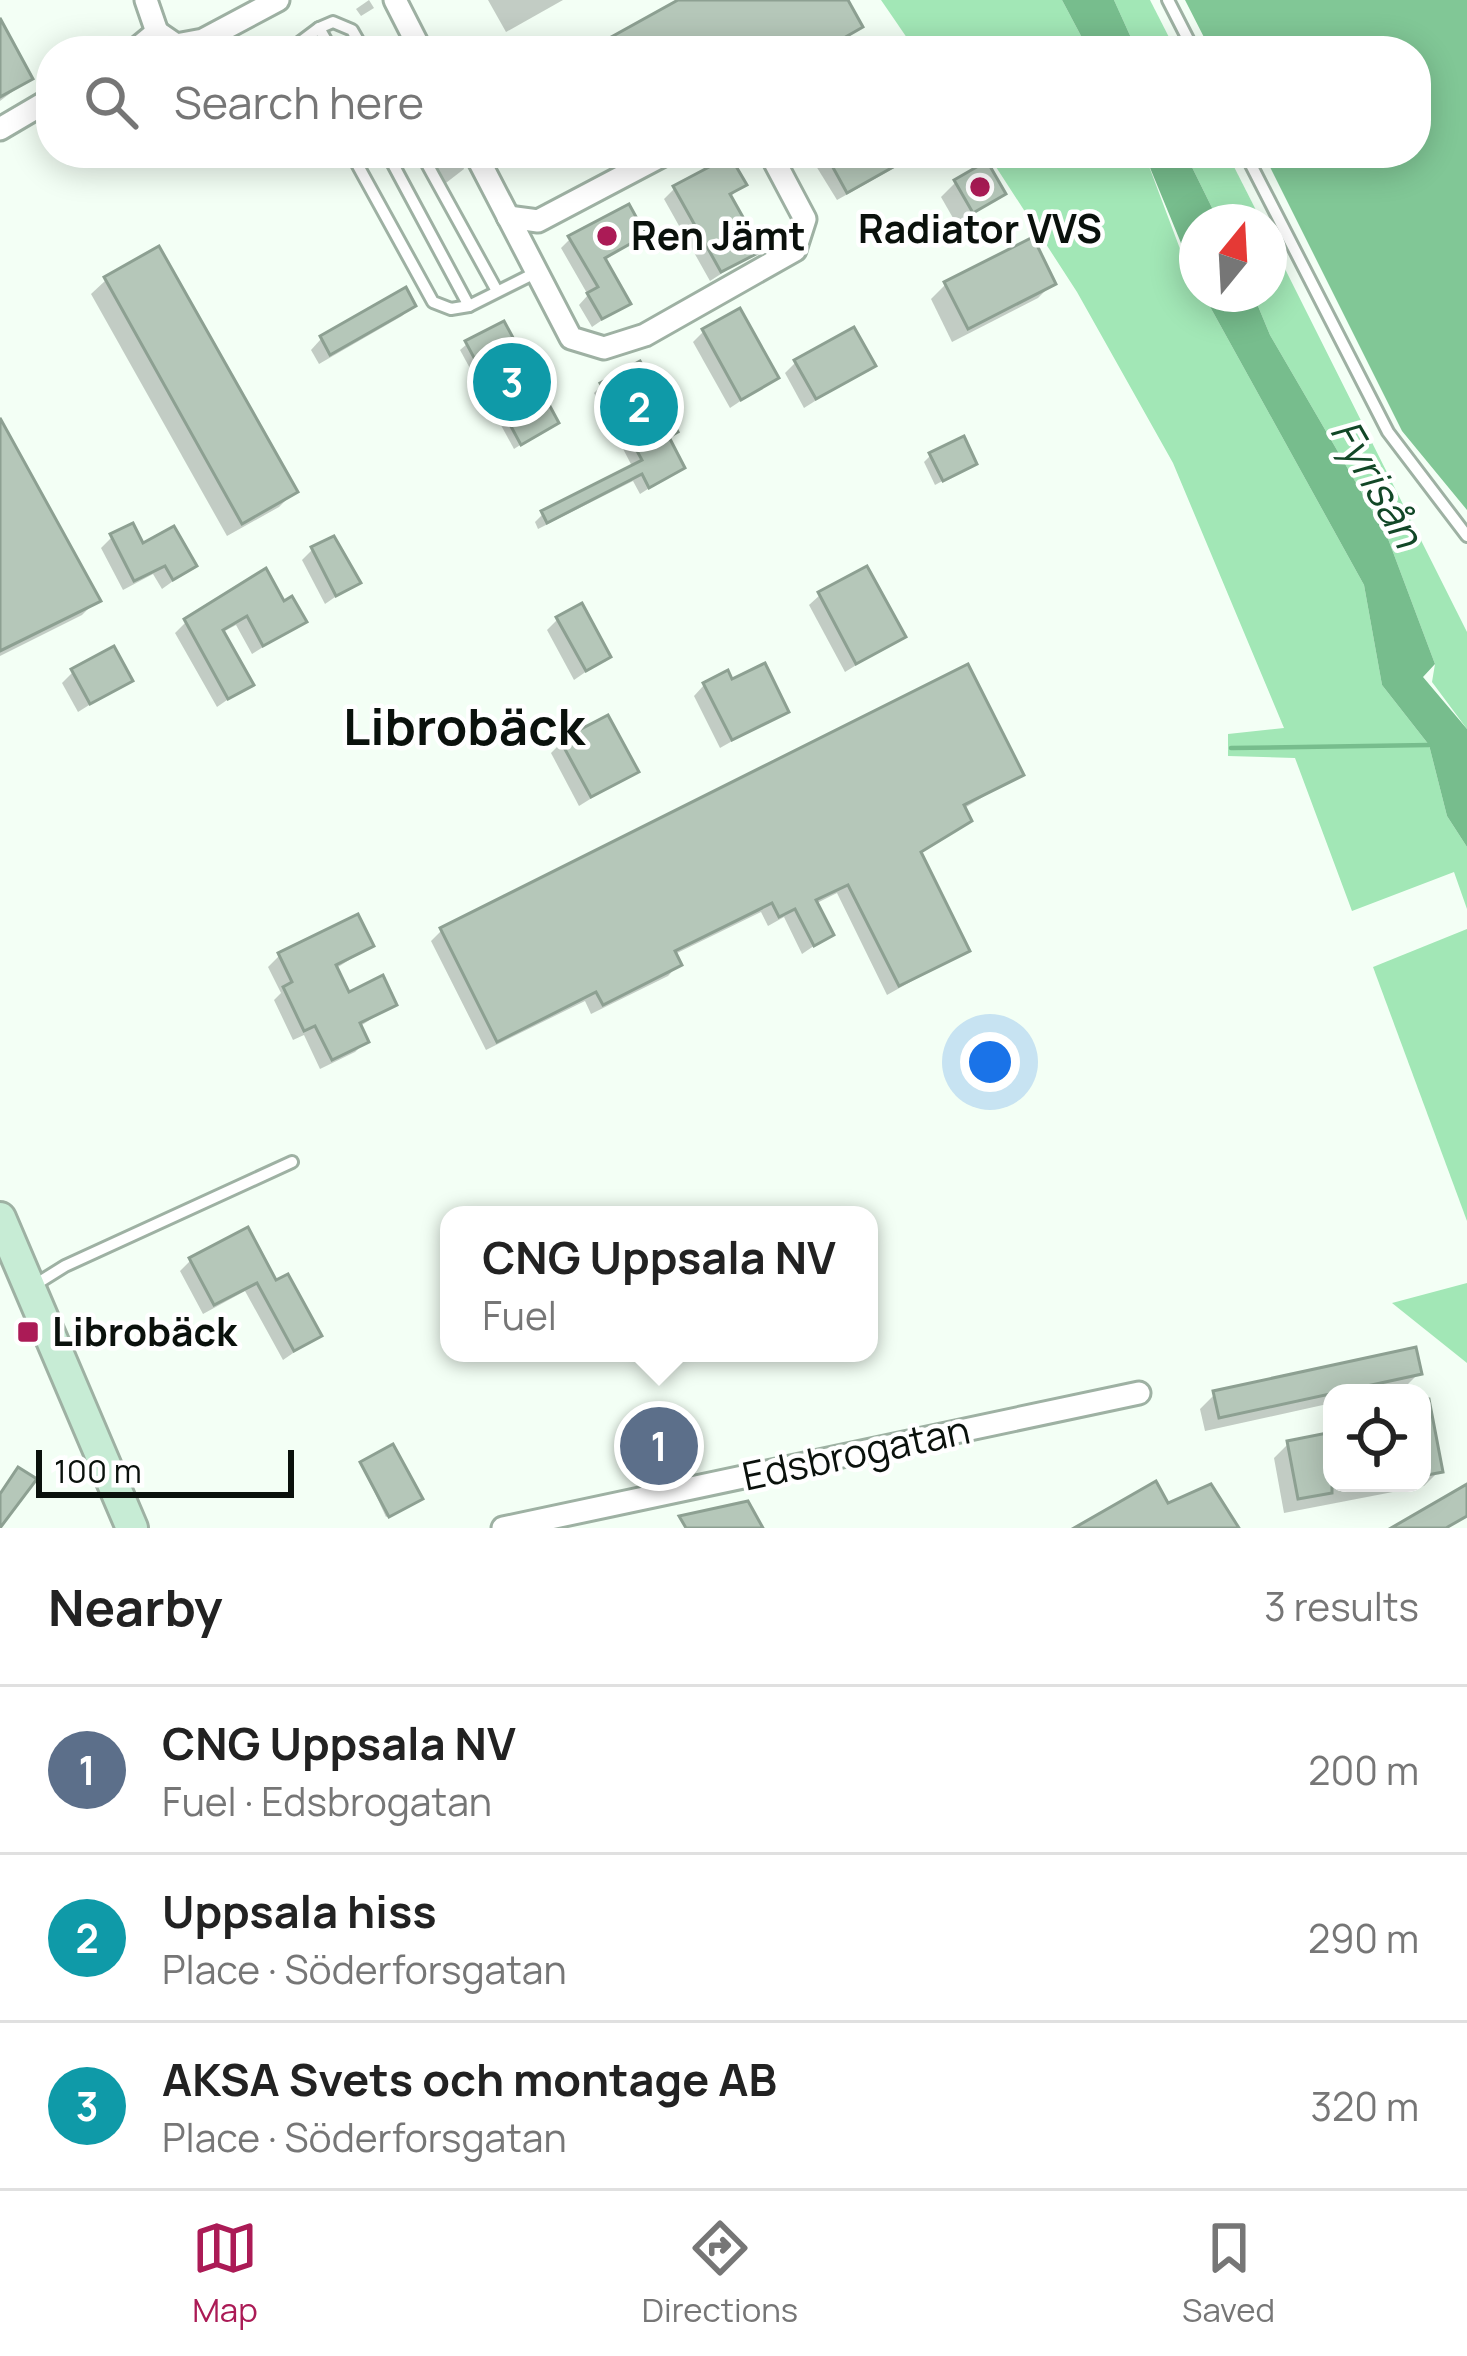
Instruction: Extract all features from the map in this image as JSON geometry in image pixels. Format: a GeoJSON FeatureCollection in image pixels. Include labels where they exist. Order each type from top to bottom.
{"type":"FeatureCollection","features":[{"type":"Feature","properties":{"kind":"main road"},"geometry":{"type":"LineString","coordinates":[[0,1218],[132,1528]]}},
{"type":"Feature","properties":{"kind":"main road"},"geometry":{"type":"LineString","coordinates":[[81,1408],[148,1528]]}},
{"type":"Feature","properties":{"kind":"street"},"geometry":{"type":"LineString","coordinates":[[146,0],[166,36]]}},
{"type":"Feature","properties":{"kind":"street"},"geometry":{"type":"LineString","coordinates":[[210,36],[278,0]]}},
{"type":"Feature","properties":{"kind":"street"},"geometry":{"type":"LineString","coordinates":[[401,4],[415,36]]}},
{"type":"Feature","properties":{"kind":"street"},"geometry":{"type":"LineString","coordinates":[[0,129],[36,110]]}},
{"type":"Feature","properties":{"kind":"street"},"geometry":{"type":"LineString","coordinates":[[483,168],[571,338],[604,348],[645,335],[795,250],[805,219],[778,168]]}},
{"type":"Feature","properties":{"kind":"street"},"geometry":{"type":"LineString","coordinates":[[508,217],[538,220],[639,168]]}},
{"type":"Feature","properties":{"kind":"street","name":"Edsbrogatan"},"geometry":{"type":"LineString","coordinates":[[503,1528],[1139,1393]]}},
{"type":"Feature","properties":{"kind":"lane"},"geometry":{"type":"LineString","coordinates":[[1168,0],[1186,36]]}},
{"type":"Feature","properties":{"kind":"lane"},"geometry":{"type":"LineString","coordinates":[[308,36],[319,28],[344,23],[353,36]]}},
{"type":"Feature","properties":{"kind":"lane"},"geometry":{"type":"LineString","coordinates":[[319,28],[324,36]]}},
{"type":"Feature","properties":{"kind":"lane"},"geometry":{"type":"LineString","coordinates":[[359,168],[433,302],[451,309],[469,306],[537,272]]}},
{"type":"Feature","properties":{"kind":"lane"},"geometry":{"type":"LineString","coordinates":[[395,168],[469,306]]}},
{"type":"Feature","properties":{"kind":"lane"},"geometry":{"type":"LineString","coordinates":[[429,168],[497,291]]}},
{"type":"Feature","properties":{"kind":"lane"},"geometry":{"type":"LineString","coordinates":[[1254,168],[1388,432],[1467,536]]}},
{"type":"Feature","properties":{"kind":"lane"},"geometry":{"type":"LineString","coordinates":[[30,1288],[65,1266],[292,1162]]}},
{"type":"Feature","properties":{"kind":"shaded area"},"geometry":{"type":"Polygon","coordinates":[[[881,0],[1062,0],[1081,36],[906,36],[881,0]]]}},
{"type":"Feature","properties":{"kind":"shaded area"},"geometry":{"type":"Polygon","coordinates":[[[1062,0],[1114,0],[1130,36],[1081,36],[1062,0]]]}},
{"type":"Feature","properties":{"kind":"shaded area"},"geometry":{"type":"Polygon","coordinates":[[[1114,0],[1150,0],[1168,36],[1130,36],[1114,0]]]}},
{"type":"Feature","properties":{"kind":"shaded area"},"geometry":{"type":"Polygon","coordinates":[[[1185,0],[1467,0],[1467,510],[1402,431],[1270,168],[1431,168],[1431,36],[1203,36],[1185,0]]]}},
{"type":"Feature","properties":{"kind":"shaded area"},"geometry":{"type":"Polygon","coordinates":[[[997,168],[1150,168],[1179,246],[1179,312],[1213,312],[1364,585],[1382,685],[1429,745],[1447,816],[1467,847],[1467,909],[1454,872],[1352,911],[1295,758],[1228,756],[1228,734],[1284,728],[1173,463],[1077,292],[997,168]]]}},
{"type":"Feature","properties":{"kind":"shaded area"},"geometry":{"type":"Polygon","coordinates":[[[1150,168],[1192,168],[1210,204],[1179,204],[1179,238],[1150,168]]]}},
{"type":"Feature","properties":{"kind":"shaded area"},"geometry":{"type":"Polygon","coordinates":[[[1192,168],[1235,168],[1253,204],[1210,204],[1192,168]]]}},
{"type":"Feature","properties":{"kind":"shaded area"},"geometry":{"type":"Polygon","coordinates":[[[1287,273],[1467,632],[1467,729],[1432,682],[1435,664],[1387,536],[1260,312],[1287,312],[1287,273]]]}},
{"type":"Feature","properties":{"kind":"shaded area"},"geometry":{"type":"Polygon","coordinates":[[[1213,312],[1260,312],[1387,536],[1435,664],[1423,677],[1467,729],[1467,847],[1447,816],[1429,745],[1382,685],[1364,585],[1213,312]]]}},
{"type":"Feature","properties":{"kind":"shaded area"},"geometry":{"type":"Polygon","coordinates":[[[1467,929],[1467,1221],[1373,967],[1467,929]]]}},
{"type":"Feature","properties":{"kind":"shaded area"},"geometry":{"type":"Polygon","coordinates":[[[1467,1283],[1467,1363],[1392,1303],[1467,1283]]]}},
{"type":"Feature","properties":{"kind":"building"},"geometry":{"type":"Polygon","coordinates":[[[678,0],[848,0],[863,27],[847,36],[613,36],[678,0]]]}},
{"type":"Feature","properties":{"kind":"building"},"geometry":{"type":"Polygon","coordinates":[[[0,18],[33,79],[0,97],[0,18]]]}},
{"type":"Feature","properties":{"kind":"building"},"geometry":{"type":"Polygon","coordinates":[[[707,168],[737,168],[747,185],[730,194],[762,251],[721,272],[673,186],[707,168]]]}},
{"type":"Feature","properties":{"kind":"building"},"geometry":{"type":"Polygon","coordinates":[[[833,168],[891,168],[847,193],[833,168]]]}},
{"type":"Feature","properties":{"kind":"building","name":"Radiator VVS"},"geometry":{"type":"Polygon","coordinates":[[[975,168],[991,168],[1006,194],[973,213],[954,180],[975,168]]]}},
{"type":"Feature","properties":{"kind":"building","name":"Ren Jämt"},"geometry":{"type":"Polygon","coordinates":[[[629,204],[646,235],[605,258],[631,304],[602,319],[587,293],[598,287],[568,236],[629,204]]]}},
{"type":"Feature","properties":{"kind":"building"},"geometry":{"type":"Polygon","coordinates":[[[1033,237],[1056,284],[968,329],[944,282],[1033,237]]]}},
{"type":"Feature","properties":{"kind":"building"},"geometry":{"type":"Polygon","coordinates":[[[159,246],[298,492],[242,524],[104,277],[159,246]]]}},
{"type":"Feature","properties":{"kind":"building"},"geometry":{"type":"Polygon","coordinates":[[[406,287],[416,306],[330,355],[320,336],[406,287]]]}},
{"type":"Feature","properties":{"kind":"building"},"geometry":{"type":"Polygon","coordinates":[[[740,308],[779,378],[741,400],[702,329],[740,308]]]}},
{"type":"Feature","properties":{"kind":"building"},"geometry":{"type":"Polygon","coordinates":[[[504,321],[559,423],[521,445],[465,341],[504,321]]]}},
{"type":"Feature","properties":{"kind":"building"},"geometry":{"type":"Polygon","coordinates":[[[854,327],[876,366],[816,399],[794,360],[854,327]]]}},
{"type":"Feature","properties":{"kind":"building"},"geometry":{"type":"Polygon","coordinates":[[[640,361],[678,432],[669,437],[685,468],[649,488],[642,474],[547,523],[541,511],[642,460],[600,383],[640,361]]]}},
{"type":"Feature","properties":{"kind":"building"},"geometry":{"type":"Polygon","coordinates":[[[0,418],[101,601],[0,651],[0,418]]]}},
{"type":"Feature","properties":{"kind":"building"},"geometry":{"type":"Polygon","coordinates":[[[964,436],[977,464],[943,481],[929,453],[964,436]]]}},
{"type":"Feature","properties":{"kind":"building"},"geometry":{"type":"Polygon","coordinates":[[[133,523],[143,543],[174,526],[197,566],[173,580],[165,566],[134,581],[110,534],[133,523]]]}},
{"type":"Feature","properties":{"kind":"building"},"geometry":{"type":"Polygon","coordinates":[[[334,536],[361,583],[336,596],[311,547],[334,536]]]}},
{"type":"Feature","properties":{"kind":"building"},"geometry":{"type":"Polygon","coordinates":[[[867,566],[906,637],[856,664],[818,592],[867,566]]]}},
{"type":"Feature","properties":{"kind":"building"},"geometry":{"type":"Polygon","coordinates":[[[266,568],[284,601],[292,596],[307,622],[263,646],[247,616],[223,630],[254,685],[228,699],[184,619],[266,568]]]}},
{"type":"Feature","properties":{"kind":"building"},"geometry":{"type":"Polygon","coordinates":[[[582,603],[611,657],[586,671],[556,617],[582,603]]]}},
{"type":"Feature","properties":{"kind":"building"},"geometry":{"type":"Polygon","coordinates":[[[114,646],[133,681],[90,704],[71,669],[114,646]]]}},
{"type":"Feature","properties":{"kind":"building"},"geometry":{"type":"Polygon","coordinates":[[[765,663],[789,712],[732,740],[703,683],[728,670],[732,679],[765,663]]]}},
{"type":"Feature","properties":{"kind":"building"},"geometry":{"type":"Polygon","coordinates":[[[968,664],[1024,775],[964,805],[972,821],[921,852],[970,951],[899,986],[848,885],[816,900],[834,935],[814,946],[795,909],[779,917],[772,903],[675,951],[682,965],[603,1005],[596,992],[497,1042],[440,928],[968,664]]]}},
{"type":"Feature","properties":{"kind":"building"},"geometry":{"type":"Polygon","coordinates":[[[608,715],[639,772],[591,797],[560,740],[608,715]]]}},
{"type":"Feature","properties":{"kind":"building"},"geometry":{"type":"Polygon","coordinates":[[[358,914],[374,946],[336,965],[349,992],[383,975],[397,1005],[360,1023],[369,1042],[332,1060],[315,1026],[304,1031],[283,987],[292,982],[278,953],[358,914]]]}},
{"type":"Feature","properties":{"kind":"building"},"geometry":{"type":"Polygon","coordinates":[[[248,1227],[276,1280],[288,1274],[322,1336],[294,1351],[257,1283],[214,1305],[189,1258],[248,1227]]]}},
{"type":"Feature","properties":{"kind":"building"},"geometry":{"type":"Polygon","coordinates":[[[1416,1347],[1422,1374],[1376,1384],[1323,1384],[1323,1395],[1219,1418],[1213,1391],[1416,1347]]]}},
{"type":"Feature","properties":{"kind":"building"},"geometry":{"type":"Polygon","coordinates":[[[1431,1409],[1443,1472],[1431,1474],[1431,1409]]]}},
{"type":"Feature","properties":{"kind":"building"},"geometry":{"type":"Polygon","coordinates":[[[1323,1434],[1323,1492],[1332,1493],[1298,1499],[1287,1441],[1323,1434]]]}},
{"type":"Feature","properties":{"kind":"building"},"geometry":{"type":"Polygon","coordinates":[[[393,1444],[423,1499],[389,1517],[360,1462],[393,1444]]]}},
{"type":"Feature","properties":{"kind":"building"},"geometry":{"type":"Polygon","coordinates":[[[18,1467],[37,1479],[0,1528],[0,1494],[18,1467]]]}},
{"type":"Feature","properties":{"kind":"building"},"geometry":{"type":"Polygon","coordinates":[[[1156,1481],[1168,1503],[1211,1484],[1239,1528],[1074,1528],[1156,1481]]]}},
{"type":"Feature","properties":{"kind":"building"},"geometry":{"type":"Polygon","coordinates":[[[1467,1484],[1467,1516],[1446,1528],[1391,1528],[1467,1484]]]}},
{"type":"Feature","properties":{"kind":"building"},"geometry":{"type":"Polygon","coordinates":[[[748,1501],[763,1528],[686,1528],[679,1516],[748,1501]]]}},
{"type":"Feature","properties":{"kind":"waterway"},"geometry":{"type":"LineString","coordinates":[[1231,748],[1429,745]]}},
{"type":"Feature","properties":{"kind":"place","name":"Radiator VVS"},"geometry":{"type":"Point","coordinates":[980,187]}},
{"type":"Feature","properties":{"kind":"place","name":"Ren Jämt"},"geometry":{"type":"Point","coordinates":[607,236]}},
{"type":"Feature","properties":{"kind":"place","name":"AKSA Svets och montage AB"},"geometry":{"type":"Point","coordinates":[512,382]}},
{"type":"Feature","properties":{"kind":"place","name":"Uppsala hiss"},"geometry":{"type":"Point","coordinates":[639,407]}},
{"type":"Feature","properties":{"kind":"place","name":"Librobäck"},"geometry":{"type":"Point","coordinates":[28,1332]}},
{"type":"Feature","properties":{"kind":"place","name":"CNG Uppsala NV"},"geometry":{"type":"Point","coordinates":[659,1446]}},
{"type":"Feature","properties":{"kind":"district","name":"Librobäck"},"geometry":{"type":"Point","coordinates":[464,727]}},
{"type":"Feature","properties":{"kind":"water label","name":"Fyrisån"},"geometry":{"type":"Point","coordinates":[1377,483]}}]}
